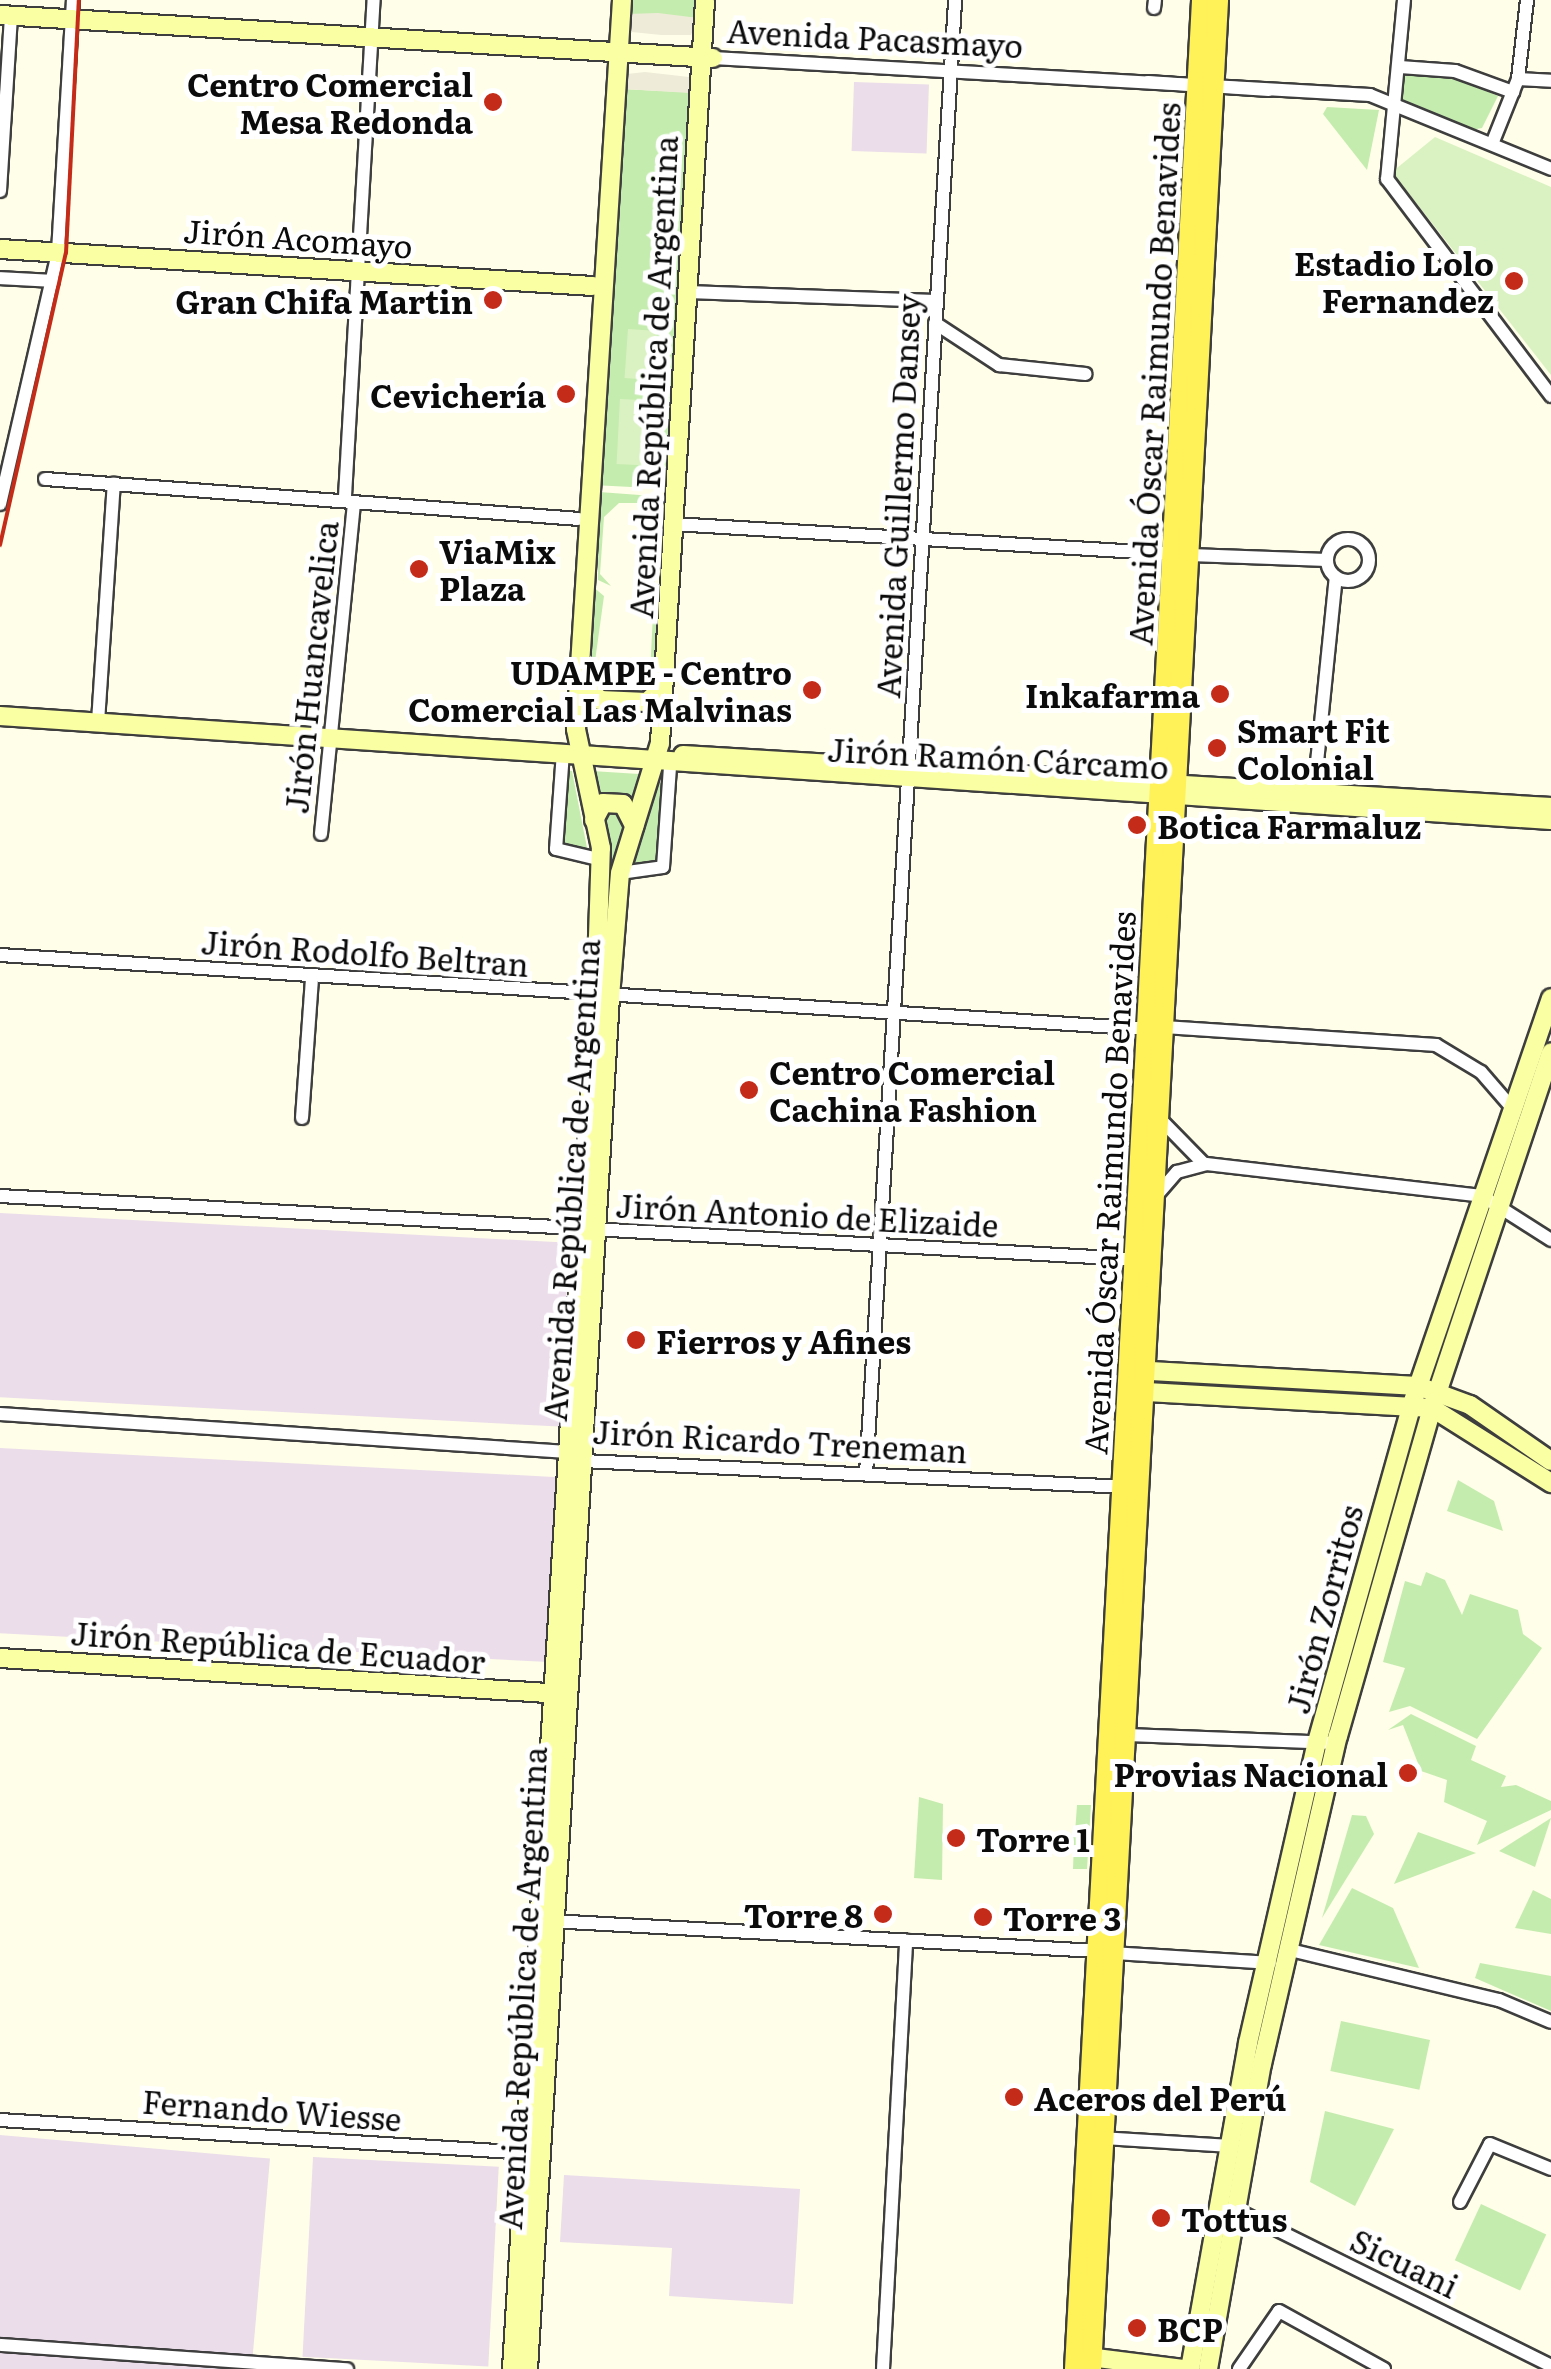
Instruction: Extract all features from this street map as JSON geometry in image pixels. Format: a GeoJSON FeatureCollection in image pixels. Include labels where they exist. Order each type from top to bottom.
{"type":"FeatureCollection","features":[{"type":"Feature","properties":{"kind":"main road","name":"Avenida República de Argentina"},"geometry":{"type":"LineString","coordinates":[[572,753],[613,51],[611,0]]}},
{"type":"Feature","properties":{"kind":"main road","name":"Avenida República de Argentina"},"geometry":{"type":"LineString","coordinates":[[528,2369],[533,2153],[603,996],[602,860],[594,820],[572,753],[578,519],[593,286],[613,51],[622,0]]}},
{"type":"Feature","properties":{"kind":"main road","name":"Avenida República de Argentina"},"geometry":{"type":"LineString","coordinates":[[603,996],[620,873],[634,826],[663,759],[707,58],[705,0]]}},
{"type":"Feature","properties":{"kind":"main road","name":"Avenida República de Argentina"},"geometry":{"type":"LineString","coordinates":[[707,58],[717,0]]}},
{"type":"Feature","properties":{"kind":"main road","name":"Avenida Óscar Raimundo Benavides"},"geometry":{"type":"LineString","coordinates":[[1202,0],[1206,86]]}},
{"type":"Feature","properties":{"kind":"main road","name":"Avenida Óscar Raimundo Benavides"},"geometry":{"type":"LineString","coordinates":[[1134,1381],[1132,1259],[1155,1028],[1206,86],[1218,0]]}},
{"type":"Feature","properties":{"kind":"main road","name":"Avenida Pacasmayo"},"geometry":{"type":"LineString","coordinates":[[6,15],[72,9],[372,38],[707,58]]}},
{"type":"Feature","properties":{"kind":"main road","name":"Jirón Acomayo"},"geometry":{"type":"LineString","coordinates":[[0,248],[593,286]]}},
{"type":"Feature","properties":{"kind":"main road","name":"Avenida República de Argentina"},"geometry":{"type":"LineString","coordinates":[[663,759],[664,686],[679,524]]}},
{"type":"Feature","properties":{"kind":"main road"},"geometry":{"type":"LineString","coordinates":[[579,678],[600,700],[647,702],[664,686]]}},
{"type":"Feature","properties":{"kind":"main road","name":"Jirón Ramón Cárcamo"},"geometry":{"type":"LineString","coordinates":[[0,716],[1501,810],[1551,806]]}},
{"type":"Feature","properties":{"kind":"main road","name":"Jirón Ramón Cárcamo"},"geometry":{"type":"LineString","coordinates":[[1170,790],[1314,792],[1501,810],[1551,820]]}},
{"type":"Feature","properties":{"kind":"main road"},"geometry":{"type":"LineString","coordinates":[[594,820],[603,803],[623,804],[634,826]]}},
{"type":"Feature","properties":{"kind":"main road","name":"Jirón Zorritos"},"geometry":{"type":"LineString","coordinates":[[1187,2369],[1229,2146],[1415,1395],[1551,998]]}},
{"type":"Feature","properties":{"kind":"main road","name":"Avenida Óscar Raimundo Benavides"},"geometry":{"type":"LineString","coordinates":[[1083,2363],[1134,1381],[1159,1117],[1155,1028]]}},
{"type":"Feature","properties":{"kind":"main road","name":"Jirón Zorritos"},"geometry":{"type":"LineString","coordinates":[[1327,1743],[1435,1400],[1551,1052]]}},
{"type":"Feature","properties":{"kind":"main road"},"geometry":{"type":"LineString","coordinates":[[1134,1381],[1415,1395],[1435,1400],[1551,1461]]}},
{"type":"Feature","properties":{"kind":"main road"},"geometry":{"type":"LineString","coordinates":[[1435,1400],[1551,1483]]}},
{"type":"Feature","properties":{"kind":"main road","name":"Avenida Óscar Raimundo Benavides"},"geometry":{"type":"LineString","coordinates":[[1083,2363],[1102,2138],[1104,1952],[1126,1734],[1129,1487]]}},
{"type":"Feature","properties":{"kind":"main road","name":"Jirón República de Ecuador"},"geometry":{"type":"LineString","coordinates":[[0,1658],[560,1694]]}},
{"type":"Feature","properties":{"kind":"main road","name":"Jirón Zorritos"},"geometry":{"type":"LineString","coordinates":[[1208,2369],[1278,1958]]}},
{"type":"Feature","properties":{"kind":"main road","name":"Avenida República de Argentina"},"geometry":{"type":"LineString","coordinates":[[512,2369],[533,2153]]}},
{"type":"Feature","properties":{"kind":"main road"},"geometry":{"type":"LineString","coordinates":[[1083,2363],[1187,2369]]}},
{"type":"Feature","properties":{"kind":"street","name":"Jirón Huancavelica"},"geometry":{"type":"LineString","coordinates":[[321,834],[349,500],[374,0]]}},
{"type":"Feature","properties":{"kind":"street","name":"Avenida Guillermo Dansey"},"geometry":{"type":"LineString","coordinates":[[866,1474],[954,0]]}},
{"type":"Feature","properties":{"kind":"street"},"geometry":{"type":"LineString","coordinates":[[1404,0],[1400,67],[1383,160],[1392,188],[1551,396]]}},
{"type":"Feature","properties":{"kind":"street"},"geometry":{"type":"LineString","coordinates":[[1492,144],[1515,86],[1527,0]]}},
{"type":"Feature","properties":{"kind":"street"},"geometry":{"type":"LineString","coordinates":[[0,504],[2,480],[54,281],[72,9]]}},
{"type":"Feature","properties":{"kind":"street"},"geometry":{"type":"LineString","coordinates":[[0,191],[6,15]]}},
{"type":"Feature","properties":{"kind":"street","name":"Avenida Pacasmayo"},"geometry":{"type":"LineString","coordinates":[[707,58],[1148,82],[1394,102],[1551,169]]}},
{"type":"Feature","properties":{"kind":"street"},"geometry":{"type":"LineString","coordinates":[[1400,67],[1454,72],[1515,86],[1551,81]]}},
{"type":"Feature","properties":{"kind":"street"},"geometry":{"type":"LineString","coordinates":[[0,278],[54,281]]}},
{"type":"Feature","properties":{"kind":"street"},"geometry":{"type":"LineString","coordinates":[[693,292],[936,301]]}},
{"type":"Feature","properties":{"kind":"street"},"geometry":{"type":"LineString","coordinates":[[935,324],[999,366],[1086,374]]}},
{"type":"Feature","properties":{"kind":"street"},"geometry":{"type":"LineString","coordinates":[[45,479],[578,519]]}},
{"type":"Feature","properties":{"kind":"street"},"geometry":{"type":"LineString","coordinates":[[98,722],[114,484]]}},
{"type":"Feature","properties":{"kind":"street"},"geometry":{"type":"LineString","coordinates":[[679,524],[1182,555],[1327,560]]}},
{"type":"Feature","properties":{"kind":"street"},"geometry":{"type":"LineString","coordinates":[[1327,560],[1343,539],[1366,550],[1362,575],[1336,577]]}},
{"type":"Feature","properties":{"kind":"street"},"geometry":{"type":"LineString","coordinates":[[1314,792],[1336,577],[1327,560]]}},
{"type":"Feature","properties":{"kind":"street"},"geometry":{"type":"LineString","coordinates":[[572,753],[556,849],[602,860]]}},
{"type":"Feature","properties":{"kind":"street"},"geometry":{"type":"LineString","coordinates":[[620,873],[663,867],[663,759]]}},
{"type":"Feature","properties":{"kind":"street","name":"Jirón Rodolfo Beltran"},"geometry":{"type":"LineString","coordinates":[[0,955],[603,996],[1436,1045],[1481,1072],[1512,1109]]}},
{"type":"Feature","properties":{"kind":"street"},"geometry":{"type":"LineString","coordinates":[[302,1118],[312,976]]}},
{"type":"Feature","properties":{"kind":"street"},"geometry":{"type":"LineString","coordinates":[[1159,1117],[1182,1151],[1206,1164],[1482,1196],[1501,1204],[1551,1240]]}},
{"type":"Feature","properties":{"kind":"street"},"geometry":{"type":"LineString","coordinates":[[1154,1200],[1178,1172],[1206,1164]]}},
{"type":"Feature","properties":{"kind":"street","name":"Jirón Antonio de Elizaide"},"geometry":{"type":"LineString","coordinates":[[0,1196],[589,1232],[878,1243],[1132,1259]]}},
{"type":"Feature","properties":{"kind":"street","name":"Jirón Ricardo Treneman"},"geometry":{"type":"LineString","coordinates":[[0,1414],[576,1456],[1129,1487]]}},
{"type":"Feature","properties":{"kind":"street"},"geometry":{"type":"LineString","coordinates":[[1126,1734],[1327,1743]]}},
{"type":"Feature","properties":{"kind":"street"},"geometry":{"type":"LineString","coordinates":[[546,1920],[1104,1952],[1278,1958],[1499,2000],[1551,2022]]}},
{"type":"Feature","properties":{"kind":"street"},"geometry":{"type":"LineString","coordinates":[[883,2369],[906,1941]]}},
{"type":"Feature","properties":{"kind":"street","name":"Fernando Wiesse"},"geometry":{"type":"LineString","coordinates":[[0,2120],[533,2153]]}},
{"type":"Feature","properties":{"kind":"street"},"geometry":{"type":"LineString","coordinates":[[1102,2138],[1229,2146]]}},
{"type":"Feature","properties":{"kind":"street"},"geometry":{"type":"LineString","coordinates":[[1460,2202],[1490,2144],[1551,2170]]}},
{"type":"Feature","properties":{"kind":"street","name":"Sicuani"},"geometry":{"type":"LineString","coordinates":[[1235,2209],[1551,2366]]}},
{"type":"Feature","properties":{"kind":"street"},"geometry":{"type":"LineString","coordinates":[[1239,2369],[1268,2318],[1286,2312],[1384,2369]]}},
{"type":"Feature","properties":{"kind":"street"},"geometry":{"type":"LineString","coordinates":[[0,2345],[347,2369]]}},
{"type":"Feature","properties":{"kind":"shaded area"},"geometry":{"type":"Polygon","coordinates":[[[628,14],[698,18],[691,35],[661,35],[632,32],[628,14]]]}},
{"type":"Feature","properties":{"kind":"shaded area"},"geometry":{"type":"Polygon","coordinates":[[[627,74],[689,77],[691,93],[623,89],[627,74]]]}},
{"type":"Feature","properties":{"kind":"shaded area"},"geometry":{"type":"Polygon","coordinates":[[[854,82],[929,85],[927,154],[852,151],[854,82]]]}},
{"type":"Feature","properties":{"kind":"shaded area"},"geometry":{"type":"Polygon","coordinates":[[[0,1213],[569,1243],[560,1427],[0,1397],[0,1213]]]}},
{"type":"Feature","properties":{"kind":"shaded area"},"geometry":{"type":"Polygon","coordinates":[[[0,1448],[558,1477],[549,1662],[0,1633],[0,1448]]]}},
{"type":"Feature","properties":{"kind":"shaded area"},"geometry":{"type":"Polygon","coordinates":[[[0,2135],[270,2159],[252,2361],[0,2339],[0,2135]]]}},
{"type":"Feature","properties":{"kind":"shaded area"},"geometry":{"type":"Polygon","coordinates":[[[313,2157],[499,2167],[488,2366],[303,2357],[313,2157]]]}},
{"type":"Feature","properties":{"kind":"shaded area"},"geometry":{"type":"Polygon","coordinates":[[[564,2175],[800,2189],[793,2304],[669,2296],[672,2248],[560,2242],[564,2175]]]}},
{"type":"Feature","properties":{"kind":"shaded area"},"geometry":{"type":"Polygon","coordinates":[[[0,2351],[250,2369],[0,2369],[0,2351]]]}},
{"type":"Feature","properties":{"kind":"green space"},"geometry":{"type":"Polygon","coordinates":[[[629,0],[699,0],[698,18],[628,14],[629,0]]]}},
{"type":"Feature","properties":{"kind":"green space"},"geometry":{"type":"Polygon","coordinates":[[[1399,71],[1447,73],[1498,96],[1482,128],[1471,130],[1402,100],[1399,71]]]}},
{"type":"Feature","properties":{"kind":"green space"},"geometry":{"type":"Polygon","coordinates":[[[623,89],[691,93],[670,489],[602,485],[623,89]]]}},
{"type":"Feature","properties":{"kind":"green space"},"geometry":{"type":"Polygon","coordinates":[[[1327,107],[1379,110],[1367,170],[1323,114],[1327,107]]]}},
{"type":"Feature","properties":{"kind":"green space","name":"Estadio Lolo Fernandez"},"geometry":{"type":"Polygon","coordinates":[[[1435,137],[1551,187],[1551,375],[1392,172],[1435,137]]]}},
{"type":"Feature","properties":{"kind":"green space"},"geometry":{"type":"Polygon","coordinates":[[[628,329],[657,331],[654,380],[625,378],[628,329]]]}},
{"type":"Feature","properties":{"kind":"green space"},"geometry":{"type":"Polygon","coordinates":[[[620,399],[657,401],[654,466],[617,464],[620,399]]]}},
{"type":"Feature","properties":{"kind":"green space"},"geometry":{"type":"Polygon","coordinates":[[[599,492],[667,497],[665,545],[653,588],[645,590],[657,573],[659,522],[647,503],[619,503],[604,517],[600,574],[611,586],[598,580],[599,492]]]}},
{"type":"Feature","properties":{"kind":"green space"},"geometry":{"type":"Polygon","coordinates":[[[592,586],[604,596],[593,676],[603,677],[602,689],[631,691],[631,681],[650,675],[653,613],[644,610],[657,589],[662,594],[657,682],[643,694],[599,691],[588,685],[592,586]]]}},
{"type":"Feature","properties":{"kind":"green space"},"geometry":{"type":"Polygon","coordinates":[[[564,770],[572,771],[588,853],[560,844],[564,770]]]}},
{"type":"Feature","properties":{"kind":"green space"},"geometry":{"type":"Polygon","coordinates":[[[592,771],[639,774],[611,871],[609,867],[592,771]]]}},
{"type":"Feature","properties":{"kind":"green space"},"geometry":{"type":"Polygon","coordinates":[[[663,781],[663,862],[634,865],[657,785],[663,781]]]}},
{"type":"Feature","properties":{"kind":"green space"},"geometry":{"type":"Polygon","coordinates":[[[1458,1480],[1494,1501],[1503,1531],[1447,1511],[1458,1480]]]}},
{"type":"Feature","properties":{"kind":"green space"},"geometry":{"type":"Polygon","coordinates":[[[1426,1572],[1445,1580],[1462,1615],[1470,1594],[1518,1610],[1523,1634],[1542,1648],[1477,1739],[1410,1706],[1389,1712],[1405,1668],[1383,1662],[1405,1581],[1421,1586],[1426,1572]]]}},
{"type":"Feature","properties":{"kind":"green space"},"geometry":{"type":"Polygon","coordinates":[[[1411,1714],[1476,1746],[1471,1760],[1506,1776],[1501,1787],[1516,1785],[1551,1801],[1551,1810],[1477,1845],[1487,1821],[1444,1802],[1447,1780],[1421,1771],[1403,1725],[1388,1730],[1411,1714]]]}},
{"type":"Feature","properties":{"kind":"green space"},"geometry":{"type":"Polygon","coordinates":[[[919,1797],[943,1804],[942,1880],[914,1878],[919,1797]]]}},
{"type":"Feature","properties":{"kind":"green space"},"geometry":{"type":"Polygon","coordinates":[[[1077,1805],[1091,1805],[1087,1869],[1073,1869],[1074,1841],[1055,1840],[1075,1833],[1077,1805]]]}},
{"type":"Feature","properties":{"kind":"green space"},"geometry":{"type":"Polygon","coordinates":[[[1352,1815],[1366,1816],[1374,1834],[1322,1918],[1352,1815]]]}},
{"type":"Feature","properties":{"kind":"green space"},"geometry":{"type":"Polygon","coordinates":[[[1551,1818],[1535,1867],[1499,1851],[1551,1818]]]}},
{"type":"Feature","properties":{"kind":"green space"},"geometry":{"type":"Polygon","coordinates":[[[1418,1832],[1476,1853],[1394,1884],[1418,1832]]]}},
{"type":"Feature","properties":{"kind":"green space"},"geometry":{"type":"Polygon","coordinates":[[[1352,1888],[1393,1908],[1419,1968],[1319,1945],[1352,1888]]]}},
{"type":"Feature","properties":{"kind":"green space"},"geometry":{"type":"Polygon","coordinates":[[[1533,1890],[1551,1899],[1551,1934],[1515,1928],[1533,1890]]]}},
{"type":"Feature","properties":{"kind":"green space"},"geometry":{"type":"Polygon","coordinates":[[[1480,1963],[1551,1976],[1551,2011],[1475,1978],[1480,1963]]]}},
{"type":"Feature","properties":{"kind":"green space"},"geometry":{"type":"Polygon","coordinates":[[[1341,2021],[1430,2040],[1419,2090],[1330,2071],[1341,2021]]]}},
{"type":"Feature","properties":{"kind":"green space"},"geometry":{"type":"Polygon","coordinates":[[[1325,2111],[1394,2129],[1355,2206],[1310,2182],[1325,2111]]]}},
{"type":"Feature","properties":{"kind":"green space"},"geometry":{"type":"Polygon","coordinates":[[[1481,2204],[1546,2234],[1520,2291],[1455,2260],[1481,2204]]]}},
{"type":"Feature","properties":{"kind":"railway"},"geometry":{"type":"LineString","coordinates":[[0,545],[66,253],[79,0]]}},
{"type":"Feature","properties":{"kind":"place","name":"Centro Comercial Mesa Redonda"},"geometry":{"type":"Point","coordinates":[493,102]}},
{"type":"Feature","properties":{"kind":"place","name":"Estadio Lolo Fernandez"},"geometry":{"type":"Point","coordinates":[1514,281]}},
{"type":"Feature","properties":{"kind":"place","name":"Gran Chifa Martin"},"geometry":{"type":"Point","coordinates":[493,300]}},
{"type":"Feature","properties":{"kind":"place","name":"Cevichería"},"geometry":{"type":"Point","coordinates":[566,394]}},
{"type":"Feature","properties":{"kind":"place","name":"ViaMix Plaza"},"geometry":{"type":"Point","coordinates":[419,569]}},
{"type":"Feature","properties":{"kind":"place","name":"UDAMPE - Centro Comercial Las Malvinas"},"geometry":{"type":"Point","coordinates":[812,690]}},
{"type":"Feature","properties":{"kind":"place","name":"Inkafarma"},"geometry":{"type":"Point","coordinates":[1220,694]}},
{"type":"Feature","properties":{"kind":"place","name":"Smart Fit Colonial"},"geometry":{"type":"Point","coordinates":[1217,748]}},
{"type":"Feature","properties":{"kind":"place","name":"Botica Farmaluz"},"geometry":{"type":"Point","coordinates":[1137,825]}},
{"type":"Feature","properties":{"kind":"place","name":"Centro Comercial Cachina Fashion"},"geometry":{"type":"Point","coordinates":[749,1090]}},
{"type":"Feature","properties":{"kind":"place","name":"Fierros y Afines"},"geometry":{"type":"Point","coordinates":[636,1340]}},
{"type":"Feature","properties":{"kind":"place","name":"Provias Nacional"},"geometry":{"type":"Point","coordinates":[1408,1773]}},
{"type":"Feature","properties":{"kind":"place","name":"Torre 1"},"geometry":{"type":"Point","coordinates":[956,1838]}},
{"type":"Feature","properties":{"kind":"place","name":"Torre 8"},"geometry":{"type":"Point","coordinates":[883,1914]}},
{"type":"Feature","properties":{"kind":"place","name":"Torre 3"},"geometry":{"type":"Point","coordinates":[983,1917]}},
{"type":"Feature","properties":{"kind":"place","name":"Aceros del Perú"},"geometry":{"type":"Point","coordinates":[1014,2097]}},
{"type":"Feature","properties":{"kind":"place","name":"Tottus"},"geometry":{"type":"Point","coordinates":[1161,2218]}},
{"type":"Feature","properties":{"kind":"place","name":"BCP"},"geometry":{"type":"Point","coordinates":[1137,2328]}}]}
